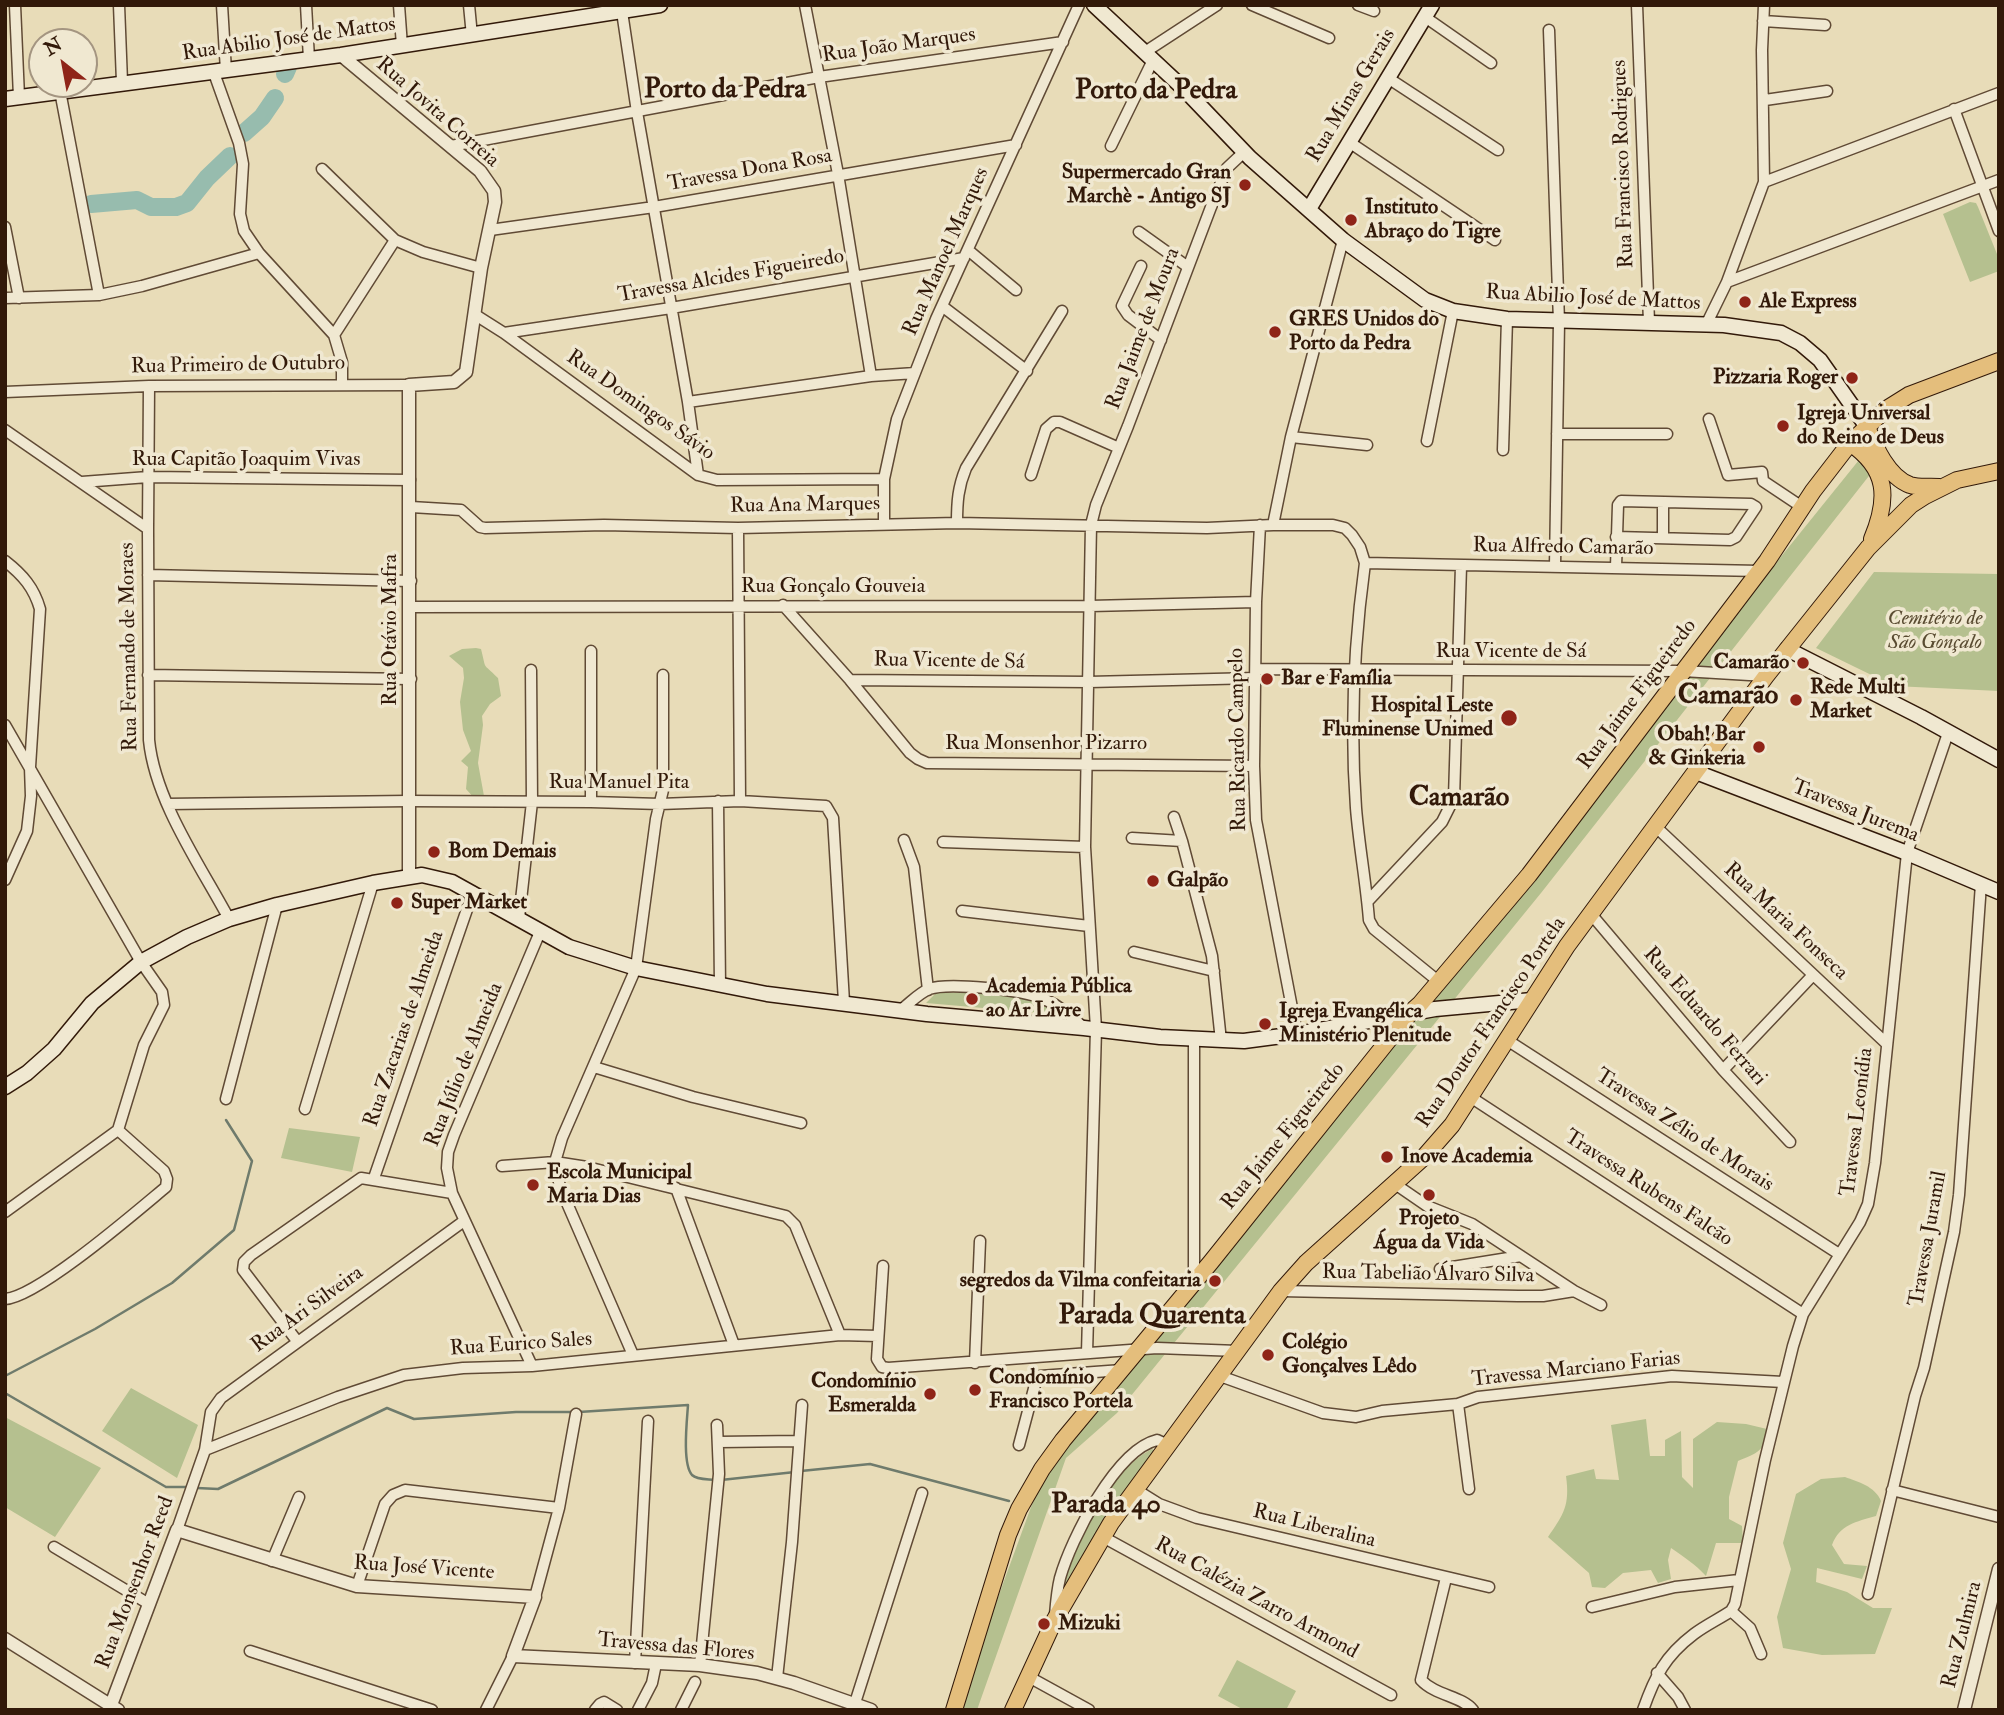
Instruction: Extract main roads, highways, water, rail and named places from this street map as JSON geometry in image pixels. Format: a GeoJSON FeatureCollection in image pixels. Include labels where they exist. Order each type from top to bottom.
{"type":"FeatureCollection","features":[{"type":"Feature","properties":{"kind":"main road","name":"Rua Abilio José de Mattos"},"geometry":{"type":"LineString","coordinates":[[12,98],[402,47],[622,9],[660,5]]}},
{"type":"Feature","properties":{"kind":"main road","name":"Rua Abilio José de Mattos"},"geometry":{"type":"LineString","coordinates":[[1094,5],[1184,89],[1243,153],[1343,240],[1426,300],[1454,311],[1507,319],[1649,322],[1758,328],[1781,333],[1800,343],[1820,360],[1867,427]]}},
{"type":"Feature","properties":{"kind":"main road","name":"Rua Minas Gerais"},"geometry":{"type":"LineString","coordinates":[[1309,209],[1428,11]]}},
{"type":"Feature","properties":{"kind":"main road","name":"Rua Jaime Figueiredo"},"geometry":{"type":"LineString","coordinates":[[954,1710],[1019,1509],[1056,1450],[1411,1012],[1528,875],[1760,571],[1802,507],[1850,443],[1885,410],[1909,396],[1999,362]]}},
{"type":"Feature","properties":{"kind":"main road"},"geometry":{"type":"LineString","coordinates":[[1867,427],[1872,441],[1896,476],[1909,484],[1941,487]]}},
{"type":"Feature","properties":{"kind":"main road"},"geometry":{"type":"LineString","coordinates":[[1850,443],[1873,462],[1880,477],[1883,497],[1881,510],[1868,548]]}},
{"type":"Feature","properties":{"kind":"main road","name":"Rua Doutor Francisco Portela"},"geometry":{"type":"LineString","coordinates":[[1013,1710],[1054,1621],[1102,1536],[1135,1489],[1282,1291],[1306,1263],[1441,1139],[1472,1098],[1532,1000],[1591,914],[1787,649],[1868,548],[1911,505],[1957,480],[1999,471]]}},
{"type":"Feature","properties":{"kind":"main road"},"geometry":{"type":"LineString","coordinates":[[1787,649],[1999,760]]}},
{"type":"Feature","properties":{"kind":"main road","name":"Travessa Jurema"},"geometry":{"type":"LineString","coordinates":[[1696,772],[1907,853],[1999,892]]}},
{"type":"Feature","properties":{"kind":"main road"},"geometry":{"type":"LineString","coordinates":[[5,1087],[27,1073],[54,1049],[92,1003],[141,962],[187,937],[229,919],[276,905],[410,876],[437,877],[473,892],[540,932],[584,953],[636,968],[787,997],[976,1019],[1221,1041],[1271,1039],[1411,1012],[1532,1000]]}},
{"type":"Feature","properties":{"kind":"waterway"},"geometry":{"type":"LineString","coordinates":[[285,74],[288,67]]}},
{"type":"Feature","properties":{"kind":"waterway"},"geometry":{"type":"LineString","coordinates":[[244,133],[262,117],[275,98]]}},
{"type":"Feature","properties":{"kind":"waterway"},"geometry":{"type":"LineString","coordinates":[[91,204],[137,200],[151,207],[176,207],[187,203],[207,178],[230,156]]}},
{"type":"Feature","properties":{"kind":"waterway"},"geometry":{"type":"LineString","coordinates":[[5,1376],[95,1329],[172,1283],[234,1230],[252,1161],[226,1120]]}},
{"type":"Feature","properties":{"kind":"waterway"},"geometry":{"type":"LineString","coordinates":[[5,1393],[166,1487],[187,1487]]}},
{"type":"Feature","properties":{"kind":"waterway"},"geometry":{"type":"LineString","coordinates":[[579,1412],[688,1405],[686,1442],[689,1469],[697,1478],[715,1480]]}},
{"type":"Feature","properties":{"kind":"waterway"},"geometry":{"type":"LineString","coordinates":[[197,1488],[218,1489],[387,1408],[414,1419],[516,1412],[572,1412]]}},
{"type":"Feature","properties":{"kind":"waterway"},"geometry":{"type":"LineString","coordinates":[[801,1471],[870,1464],[1009,1501]]}},
{"type":"Feature","properties":{"kind":"waterway"},"geometry":{"type":"LineString","coordinates":[[721,1480],[795,1472]]}},
{"type":"Feature","properties":{"kind":"place","name":"Supermercado Gran Marchè - Antigo SJ"},"geometry":{"type":"Point","coordinates":[1245,185]}},
{"type":"Feature","properties":{"kind":"place","name":"Instituto Abraço do Tigre"},"geometry":{"type":"Point","coordinates":[1351,220]}},
{"type":"Feature","properties":{"kind":"place","name":"Ale Express"},"geometry":{"type":"Point","coordinates":[1745,302]}},
{"type":"Feature","properties":{"kind":"place","name":"GRES Unidos do Porto da Pedra"},"geometry":{"type":"Point","coordinates":[1275,332]}},
{"type":"Feature","properties":{"kind":"place","name":"Pizzaria Roger"},"geometry":{"type":"Point","coordinates":[1852,378]}},
{"type":"Feature","properties":{"kind":"place","name":"Igreja Universal do Reino de Deus"},"geometry":{"type":"Point","coordinates":[1783,426]}},
{"type":"Feature","properties":{"kind":"place","name":"Camarão"},"geometry":{"type":"Point","coordinates":[1803,663]}},
{"type":"Feature","properties":{"kind":"place","name":"Bar e Família"},"geometry":{"type":"Point","coordinates":[1267,679]}},
{"type":"Feature","properties":{"kind":"place","name":"Rede Multi Market"},"geometry":{"type":"Point","coordinates":[1796,700]}},
{"type":"Feature","properties":{"kind":"place","name":"Hospital Leste Fluminense Unimed"},"geometry":{"type":"Point","coordinates":[1509,718]}},
{"type":"Feature","properties":{"kind":"place","name":"Obah! Bar & Ginkeria"},"geometry":{"type":"Point","coordinates":[1759,747]}},
{"type":"Feature","properties":{"kind":"place","name":"Bom Demais"},"geometry":{"type":"Point","coordinates":[434,852]}},
{"type":"Feature","properties":{"kind":"place","name":"Galpão"},"geometry":{"type":"Point","coordinates":[1153,881]}},
{"type":"Feature","properties":{"kind":"place","name":"Super Market"},"geometry":{"type":"Point","coordinates":[397,903]}},
{"type":"Feature","properties":{"kind":"place","name":"Academia Pública ao Ar Livre"},"geometry":{"type":"Point","coordinates":[972,999]}},
{"type":"Feature","properties":{"kind":"place","name":"Igreja Evangélica Ministério Plenitude"},"geometry":{"type":"Point","coordinates":[1265,1024]}},
{"type":"Feature","properties":{"kind":"place","name":"Inove Academia"},"geometry":{"type":"Point","coordinates":[1387,1157]}},
{"type":"Feature","properties":{"kind":"place","name":"Escola Municipal Maria Dias"},"geometry":{"type":"Point","coordinates":[533,1185]}},
{"type":"Feature","properties":{"kind":"place","name":"Projeto Água da Vida"},"geometry":{"type":"Point","coordinates":[1429,1195]}},
{"type":"Feature","properties":{"kind":"place","name":"segredos da Vilma confeitaria"},"geometry":{"type":"Point","coordinates":[1215,1281]}},
{"type":"Feature","properties":{"kind":"place","name":"Colégio Gonçalves Lêdo"},"geometry":{"type":"Point","coordinates":[1268,1355]}},
{"type":"Feature","properties":{"kind":"place","name":"Condomínio Francisco Portela"},"geometry":{"type":"Point","coordinates":[975,1390]}},
{"type":"Feature","properties":{"kind":"place","name":"Condomínio Esmeralda"},"geometry":{"type":"Point","coordinates":[930,1394]}},
{"type":"Feature","properties":{"kind":"place","name":"Mizuki"},"geometry":{"type":"Point","coordinates":[1044,1624]}},
{"type":"Feature","properties":{"kind":"district","name":"Porto da Pedra"},"geometry":{"type":"Point","coordinates":[725,91]}},
{"type":"Feature","properties":{"kind":"district","name":"Porto da Pedra"},"geometry":{"type":"Point","coordinates":[1156,92]}},
{"type":"Feature","properties":{"kind":"district","name":"Camarão"},"geometry":{"type":"Point","coordinates":[1728,697]}},
{"type":"Feature","properties":{"kind":"district","name":"Camarão"},"geometry":{"type":"Point","coordinates":[1459,799]}},
{"type":"Feature","properties":{"kind":"district","name":"Parada Quarenta"},"geometry":{"type":"Point","coordinates":[1152,1317]}},
{"type":"Feature","properties":{"kind":"district","name":"Parada 40"},"geometry":{"type":"Point","coordinates":[1106,1506]}},
{"type":"Feature","properties":{"kind":"park label","name":"Cemitério de São Gonçalo"},"geometry":{"type":"Point","coordinates":[1935,631]}}]}
